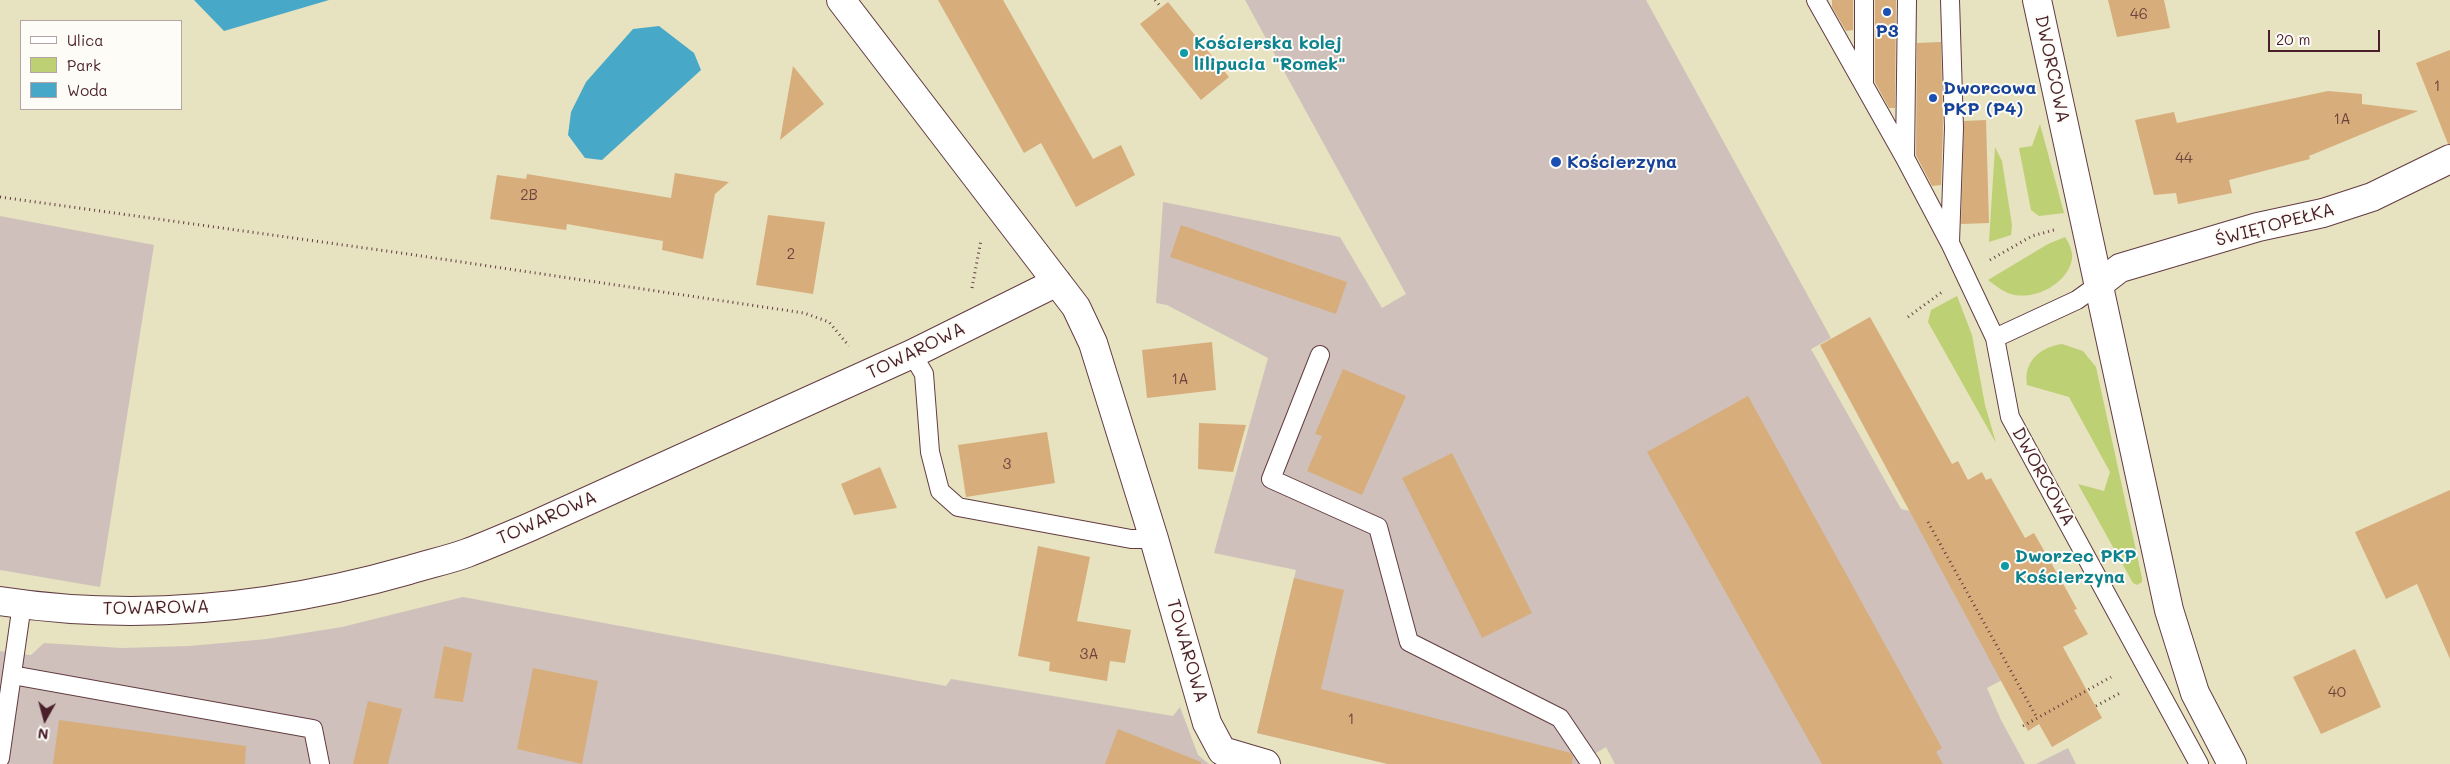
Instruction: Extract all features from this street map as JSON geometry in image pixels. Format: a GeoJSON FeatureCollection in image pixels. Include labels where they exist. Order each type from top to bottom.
{"type":"FeatureCollection","features":[{"type":"Feature","properties":{"kind":"street","name":"TOWAROWA"},"geometry":{"type":"LineString","coordinates":[[841,0],[1076,307],[1093,342],[1154,539],[1207,723],[1222,751],[1266,764]]}},
{"type":"Feature","properties":{"kind":"street","name":"DWORCOWA"},"geometry":{"type":"LineString","coordinates":[[2037,0],[2169,610],[2195,693],[2230,764]]}},
{"type":"Feature","properties":{"kind":"street","name":"ŚWIĘTOPEŁKA"},"geometry":{"type":"LineString","coordinates":[[2098,284],[2120,268],[2258,227],[2323,213],[2372,197],[2450,160]]}},
{"type":"Feature","properties":{"kind":"street","name":"TOWAROWA"},"geometry":{"type":"LineString","coordinates":[[11,603],[131,612],[211,608],[292,596],[372,580],[466,553],[530,527],[912,354],[1057,282]]}},
{"type":"Feature","properties":{"kind":"lane"},"geometry":{"type":"LineString","coordinates":[[1864,0],[1864,87]]}},
{"type":"Feature","properties":{"kind":"lane"},"geometry":{"type":"LineString","coordinates":[[1905,158],[1907,0]]}},
{"type":"Feature","properties":{"kind":"lane"},"geometry":{"type":"LineString","coordinates":[[1950,0],[1954,128],[1950,244]]}},
{"type":"Feature","properties":{"kind":"lane","name":"DWORCOWA"},"geometry":{"type":"LineString","coordinates":[[1821,4],[1950,244],[1994,338],[2010,417],[2200,764]]}},
{"type":"Feature","properties":{"kind":"lane"},"geometry":{"type":"LineString","coordinates":[[1994,338],[2077,300],[2098,284]]}},
{"type":"Feature","properties":{"kind":"lane"},"geometry":{"type":"LineString","coordinates":[[912,354],[924,374],[930,452],[940,491],[958,508],[1131,539],[1154,539]]}},
{"type":"Feature","properties":{"kind":"lane"},"geometry":{"type":"LineString","coordinates":[[1320,355],[1271,479],[1378,527],[1409,642],[1560,718],[1591,764]]}},
{"type":"Feature","properties":{"kind":"lane"},"geometry":{"type":"LineString","coordinates":[[0,758],[12,675],[11,603]]}},
{"type":"Feature","properties":{"kind":"lane"},"geometry":{"type":"LineString","coordinates":[[12,675],[313,729],[320,764]]}},
{"type":"Feature","properties":{"kind":"path"},"geometry":{"type":"LineString","coordinates":[[1155,0],[1161,8]]}},
{"type":"Feature","properties":{"kind":"path"},"geometry":{"type":"LineString","coordinates":[[0,197],[418,255],[804,313],[829,322],[845,339],[864,376]]}},
{"type":"Feature","properties":{"kind":"path"},"geometry":{"type":"LineString","coordinates":[[1990,261],[2032,236],[2062,228]]}},
{"type":"Feature","properties":{"kind":"path"},"geometry":{"type":"LineString","coordinates":[[1908,317],[1943,291]]}},
{"type":"Feature","properties":{"kind":"path"},"geometry":{"type":"LineString","coordinates":[[1928,522],[2037,718]]}},
{"type":"Feature","properties":{"kind":"path"},"geometry":{"type":"LineString","coordinates":[[2023,726],[2111,677]]}},
{"type":"Feature","properties":{"kind":"path"},"geometry":{"type":"LineString","coordinates":[[2096,706],[2120,693]]}},
{"type":"Feature","properties":{"kind":"shaded area"},"geometry":{"type":"Polygon","coordinates":[[[1245,0],[1646,0],[1831,338],[1811,349],[1901,509],[1910,511],[2002,680],[1987,688],[2001,720],[2025,764],[1615,764],[1606,747],[1578,764],[1388,764],[1257,733],[1296,570],[1214,553],[1268,358],[1167,305],[1156,303],[1163,202],[1340,237],[1382,308],[1406,294],[1245,0]]]}},
{"type":"Feature","properties":{"kind":"shaded area"},"geometry":{"type":"Polygon","coordinates":[[[0,216],[154,245],[100,587],[0,570],[0,216]]]}},
{"type":"Feature","properties":{"kind":"shaded area"},"geometry":{"type":"Polygon","coordinates":[[[463,597],[946,686],[951,679],[1173,716],[1180,707],[1198,755],[1209,764],[0,764],[0,651],[31,655],[44,643],[122,648],[189,646],[267,639],[342,627],[463,597]]]}},
{"type":"Feature","properties":{"kind":"shaded area"},"geometry":{"type":"Polygon","coordinates":[[[2068,748],[2076,764],[2036,764],[2068,748]]]}},
{"type":"Feature","properties":{"kind":"green space"},"geometry":{"type":"Polygon","coordinates":[[[2040,124],[2064,213],[2039,216],[2031,210],[2019,148],[2032,146],[2040,124]]]}},
{"type":"Feature","properties":{"kind":"green space"},"geometry":{"type":"Polygon","coordinates":[[[1995,147],[2002,161],[2012,225],[2011,235],[1989,242],[1995,147]]]}},
{"type":"Feature","properties":{"kind":"green space"},"geometry":{"type":"Polygon","coordinates":[[[2065,237],[2072,253],[2072,259],[2064,275],[2050,288],[2024,296],[2015,295],[2004,291],[1988,280],[2048,244],[2065,237]]]}},
{"type":"Feature","properties":{"kind":"green space"},"geometry":{"type":"Polygon","coordinates":[[[1957,296],[1972,335],[1985,405],[1996,443],[1928,322],[1931,310],[1957,296]]]}},
{"type":"Feature","properties":{"kind":"green space"},"geometry":{"type":"Polygon","coordinates":[[[2062,344],[2083,351],[2096,367],[2142,578],[2142,582],[2137,585],[2133,583],[2078,484],[2104,491],[2110,472],[2069,397],[2027,385],[2028,369],[2035,357],[2047,348],[2062,344]]]}},
{"type":"Feature","properties":{"kind":"water"},"geometry":{"type":"Polygon","coordinates":[[[194,0],[329,0],[224,31],[194,0]]]}},
{"type":"Feature","properties":{"kind":"water"},"geometry":{"type":"Polygon","coordinates":[[[659,26],[694,53],[701,70],[602,160],[585,158],[568,135],[571,112],[586,82],[633,29],[659,26]]]}},
{"type":"Feature","properties":{"kind":"building"},"geometry":{"type":"Polygon","coordinates":[[[938,0],[1003,0],[1093,159],[1121,145],[1135,175],[1076,207],[1041,143],[1024,153],[938,0]]]}},
{"type":"Feature","properties":{"kind":"building"},"geometry":{"type":"Polygon","coordinates":[[[1832,0],[1853,0],[1853,30],[1846,31],[1832,7],[1832,0]]]}},
{"type":"Feature","properties":{"kind":"building"},"geometry":{"type":"Polygon","coordinates":[[[1875,0],[1896,0],[1895,108],[1889,108],[1875,82],[1875,0]]]}},
{"type":"Feature","properties":{"kind":"building"},"geometry":{"type":"Polygon","coordinates":[[[2108,0],[2164,0],[2170,28],[2117,37],[2108,0]]]}},
{"type":"Feature","properties":{"kind":"building"},"geometry":{"type":"Polygon","coordinates":[[[1168,2],[1229,77],[1201,100],[1140,24],[1168,2]]]}},
{"type":"Feature","properties":{"kind":"building"},"geometry":{"type":"Polygon","coordinates":[[[1941,42],[1943,128],[1941,185],[1932,186],[1916,155],[1917,43],[1941,42]]]}},
{"type":"Feature","properties":{"kind":"building"},"geometry":{"type":"Polygon","coordinates":[[[2450,50],[2450,144],[2448,144],[2416,63],[2450,50]]]}},
{"type":"Feature","properties":{"kind":"building"},"geometry":{"type":"Polygon","coordinates":[[[793,66],[824,104],[780,140],[793,66]]]}},
{"type":"Feature","properties":{"kind":"building"},"geometry":{"type":"Polygon","coordinates":[[[2328,91],[2362,94],[2362,104],[2418,111],[2309,156],[2310,159],[2229,180],[2232,193],[2178,204],[2176,193],[2154,195],[2135,120],[2174,112],[2177,123],[2328,91]]]}},
{"type":"Feature","properties":{"kind":"building"},"geometry":{"type":"Polygon","coordinates":[[[1986,120],[1989,223],[1961,224],[1964,121],[1986,120]]]}},
{"type":"Feature","properties":{"kind":"building"},"geometry":{"type":"Polygon","coordinates":[[[675,173],[729,182],[715,194],[703,259],[662,250],[663,241],[567,224],[566,230],[490,219],[497,175],[526,179],[527,174],[671,198],[675,173]]]}},
{"type":"Feature","properties":{"kind":"building"},"geometry":{"type":"Polygon","coordinates":[[[768,215],[825,222],[813,294],[756,285],[768,215]]]}},
{"type":"Feature","properties":{"kind":"building"},"geometry":{"type":"Polygon","coordinates":[[[1181,225],[1347,282],[1336,314],[1170,257],[1181,225]]]}},
{"type":"Feature","properties":{"kind":"building"},"geometry":{"type":"Polygon","coordinates":[[[1870,317],[1952,464],[1958,461],[1968,480],[1982,472],[1986,480],[1991,478],[2025,538],[2034,533],[2077,609],[2074,610],[2088,634],[2063,647],[2102,718],[2052,747],[2039,724],[2028,731],[1820,345],[1870,317]]]}},
{"type":"Feature","properties":{"kind":"building"},"geometry":{"type":"Polygon","coordinates":[[[1212,342],[1216,390],[1147,398],[1142,350],[1212,342]]]}},
{"type":"Feature","properties":{"kind":"building"},"geometry":{"type":"Polygon","coordinates":[[[1343,369],[1406,396],[1362,495],[1307,471],[1322,436],[1315,434],[1343,369]]]}},
{"type":"Feature","properties":{"kind":"building"},"geometry":{"type":"Polygon","coordinates":[[[1748,396],[1942,748],[1936,752],[1943,764],[1822,764],[1647,452],[1748,396]]]}},
{"type":"Feature","properties":{"kind":"building"},"geometry":{"type":"Polygon","coordinates":[[[1199,423],[1246,425],[1233,472],[1198,469],[1199,423]]]}},
{"type":"Feature","properties":{"kind":"building"},"geometry":{"type":"Polygon","coordinates":[[[1047,432],[1055,483],[966,497],[958,445],[1047,432]]]}},
{"type":"Feature","properties":{"kind":"building"},"geometry":{"type":"Polygon","coordinates":[[[1452,453],[1532,613],[1482,638],[1402,478],[1452,453]]]}},
{"type":"Feature","properties":{"kind":"building"},"geometry":{"type":"Polygon","coordinates":[[[880,467],[897,508],[854,515],[841,484],[880,467]]]}},
{"type":"Feature","properties":{"kind":"building"},"geometry":{"type":"Polygon","coordinates":[[[2450,490],[2450,659],[2417,584],[2386,599],[2355,532],[2450,490]]]}},
{"type":"Feature","properties":{"kind":"building"},"geometry":{"type":"Polygon","coordinates":[[[1038,546],[1090,557],[1077,621],[1131,630],[1125,663],[1110,661],[1107,681],[1049,671],[1050,662],[1018,656],[1038,546]]]}},
{"type":"Feature","properties":{"kind":"building"},"geometry":{"type":"Polygon","coordinates":[[[1294,578],[1344,590],[1321,689],[1571,753],[1573,757],[1572,764],[1388,764],[1257,733],[1294,578]]]}},
{"type":"Feature","properties":{"kind":"building"},"geometry":{"type":"Polygon","coordinates":[[[444,646],[472,653],[463,702],[434,698],[444,646]]]}},
{"type":"Feature","properties":{"kind":"building"},"geometry":{"type":"Polygon","coordinates":[[[2355,649],[2381,707],[2321,734],[2293,677],[2355,649]]]}},
{"type":"Feature","properties":{"kind":"building"},"geometry":{"type":"Polygon","coordinates":[[[533,668],[598,681],[582,764],[517,749],[533,668]]]}},
{"type":"Feature","properties":{"kind":"building"},"geometry":{"type":"Polygon","coordinates":[[[368,701],[402,709],[388,764],[353,764],[368,701]]]}},
{"type":"Feature","properties":{"kind":"building"},"geometry":{"type":"Polygon","coordinates":[[[59,720],[246,746],[245,764],[53,764],[59,720]]]}},
{"type":"Feature","properties":{"kind":"building"},"geometry":{"type":"Polygon","coordinates":[[[1118,729],[1201,762],[1201,764],[1105,764],[1118,729]]]}},
{"type":"Feature","properties":{"kind":"place","name":"P3"},"geometry":{"type":"Point","coordinates":[1887,12]}},
{"type":"Feature","properties":{"kind":"place","name":"Kościerska kolej lilipucia \"Romek\""},"geometry":{"type":"Point","coordinates":[1184,53]}},
{"type":"Feature","properties":{"kind":"place","name":"Dworcowa PKP (P4)"},"geometry":{"type":"Point","coordinates":[1933,98]}},
{"type":"Feature","properties":{"kind":"place","name":"Kościerzyna"},"geometry":{"type":"Point","coordinates":[1556,162]}},
{"type":"Feature","properties":{"kind":"place","name":"Dworzec PKP Kościerzyna"},"geometry":{"type":"Point","coordinates":[2005,566]}}]}
